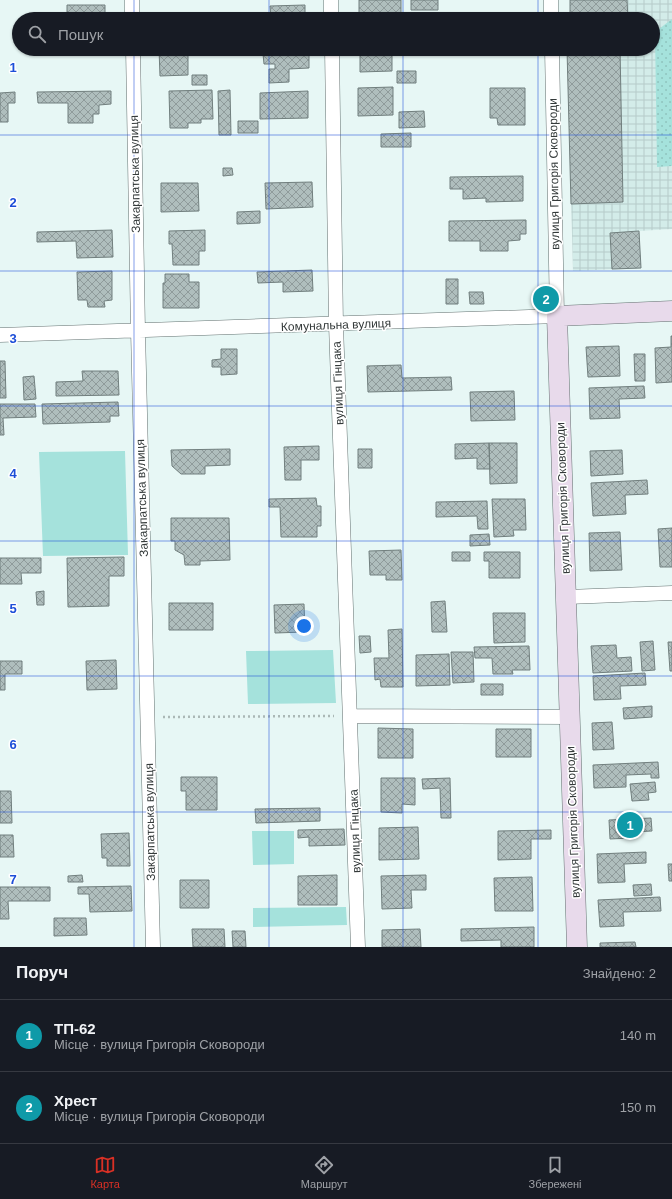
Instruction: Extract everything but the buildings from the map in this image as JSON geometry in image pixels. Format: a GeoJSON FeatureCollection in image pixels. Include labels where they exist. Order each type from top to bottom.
{"type":"FeatureCollection","features":[{"type":"Feature","properties":{"kind":"main road","name":"Комунальна вулиця"},"geometry":{"type":"LineString","coordinates":[[557,316],[672,311]]}},
{"type":"Feature","properties":{"kind":"main road","name":"вулиця Григорія Сковороди"},"geometry":{"type":"LineString","coordinates":[[557,316],[577,947]]}},
{"type":"Feature","properties":{"kind":"street"},"geometry":{"type":"LineString","coordinates":[[132,0],[132,12]]}},
{"type":"Feature","properties":{"kind":"street"},"geometry":{"type":"LineString","coordinates":[[331,0],[331,12]]}},
{"type":"Feature","properties":{"kind":"street"},"geometry":{"type":"LineString","coordinates":[[551,0],[551,12]]}},
{"type":"Feature","properties":{"kind":"street","name":"Закарпатська вулиця"},"geometry":{"type":"LineString","coordinates":[[133,56],[138,331],[153,947]]}},
{"type":"Feature","properties":{"kind":"street","name":"вулиця Гінцака"},"geometry":{"type":"LineString","coordinates":[[332,56],[336,325],[358,947]]}},
{"type":"Feature","properties":{"kind":"street","name":"вулиця Григорія Сковороди"},"geometry":{"type":"LineString","coordinates":[[552,56],[557,316]]}},
{"type":"Feature","properties":{"kind":"street","name":"Комунальна вулиця"},"geometry":{"type":"LineString","coordinates":[[0,335],[336,325],[557,316]]}},
{"type":"Feature","properties":{"kind":"street"},"geometry":{"type":"LineString","coordinates":[[566,597],[672,593]]}},
{"type":"Feature","properties":{"kind":"street"},"geometry":{"type":"LineString","coordinates":[[351,716],[570,717]]}},
{"type":"Feature","properties":{"kind":"path"},"geometry":{"type":"LineString","coordinates":[[148,717],[351,716]]}},
{"type":"Feature","properties":{"kind":"shaded area"},"geometry":{"type":"Polygon","coordinates":[[[570,0],[672,0],[672,229],[639,231],[641,268],[573,271],[567,56],[660,56],[660,12],[570,12],[570,0]]]}},
{"type":"Feature","properties":{"kind":"shaded area"},"geometry":{"type":"Polygon","coordinates":[[[672,19],[672,166],[657,167],[655,56],[660,56],[660,28],[672,19]]]}},
{"type":"Feature","properties":{"kind":"shaded area"},"geometry":{"type":"Polygon","coordinates":[[[125,451],[128,555],[43,556],[39,452],[125,451]]]}},
{"type":"Feature","properties":{"kind":"shaded area"},"geometry":{"type":"Polygon","coordinates":[[[333,650],[336,703],[248,704],[246,651],[333,650]]]}},
{"type":"Feature","properties":{"kind":"shaded area"},"geometry":{"type":"Polygon","coordinates":[[[252,831],[294,831],[294,864],[253,865],[252,831]]]}},
{"type":"Feature","properties":{"kind":"shaded area"},"geometry":{"type":"Polygon","coordinates":[[[346,907],[347,925],[253,927],[253,908],[346,907]]]}},
{"type":"Feature","properties":{"kind":"place","name":"Хрест"},"geometry":{"type":"Point","coordinates":[546,299]}},
{"type":"Feature","properties":{"kind":"place","name":"ТП-62"},"geometry":{"type":"Point","coordinates":[630,825]}}]}
